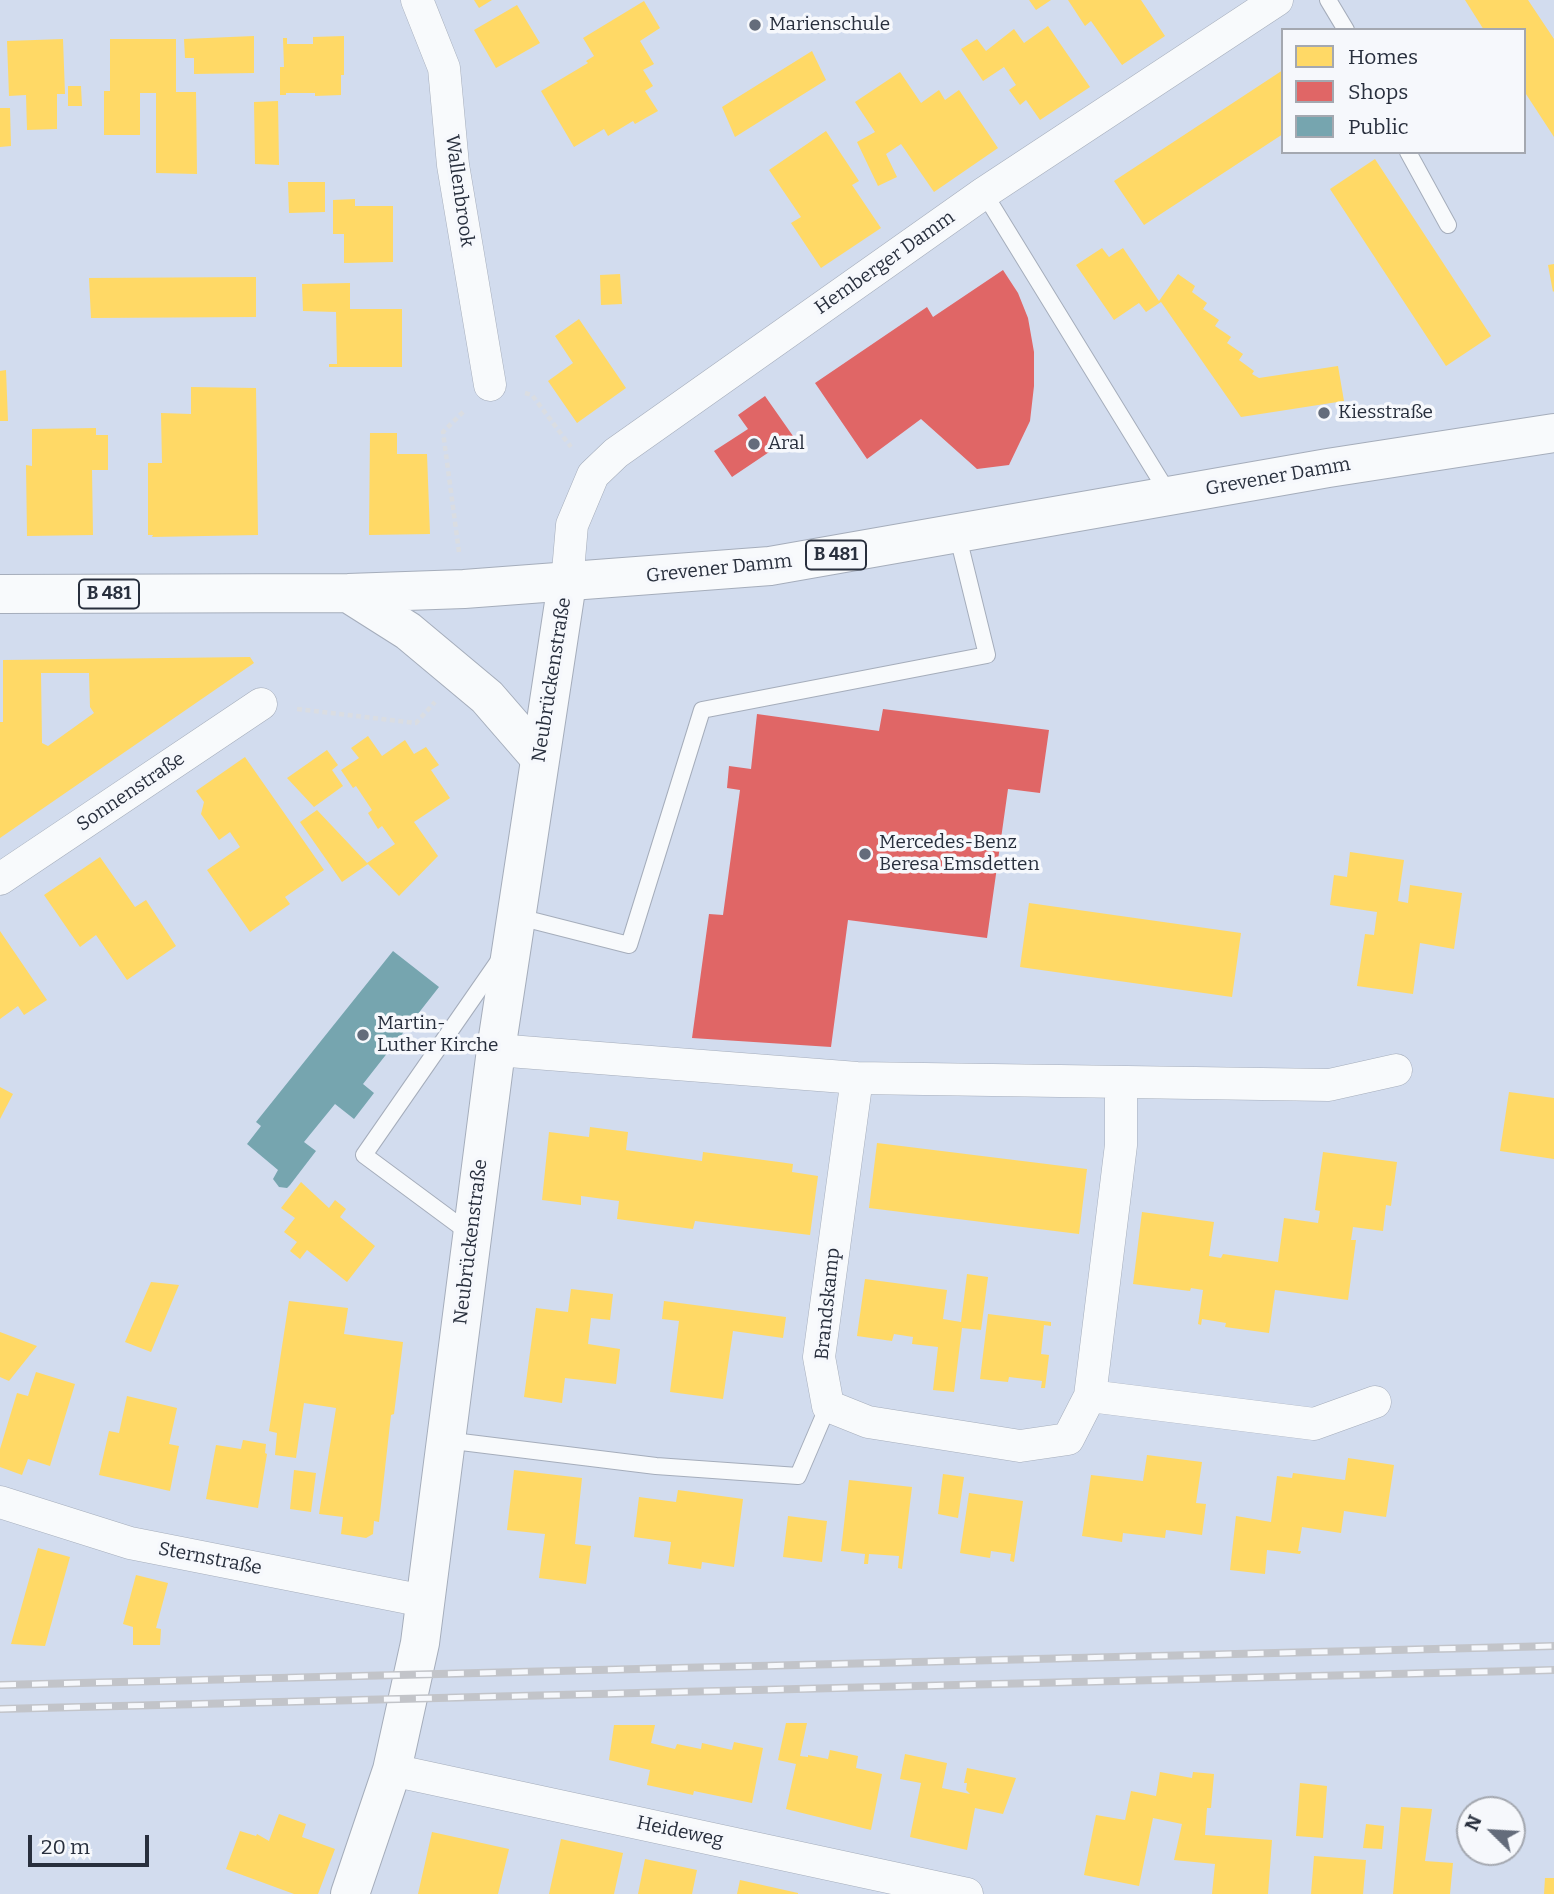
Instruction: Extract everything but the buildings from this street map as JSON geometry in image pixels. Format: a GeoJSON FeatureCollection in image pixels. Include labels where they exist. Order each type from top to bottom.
{"type":"FeatureCollection","features":[{"type":"Feature","properties":{"kind":"main road","name":"Grevener Damm"},"geometry":{"type":"LineString","coordinates":[[0,594],[348,593],[567,583],[770,566],[1328,468],[1554,433]]}},
{"type":"Feature","properties":{"kind":"main road","name":"Neubrückenstraße"},"geometry":{"type":"LineString","coordinates":[[350,1894],[392,1770],[414,1674],[496,1050],[567,583]]}},
{"type":"Feature","properties":{"kind":"main road"},"geometry":{"type":"LineString","coordinates":[[348,593],[408,631],[487,697],[540,757]]}},
{"type":"Feature","properties":{"kind":"street","name":"Wallenbrook"},"geometry":{"type":"LineString","coordinates":[[417,0],[444,68],[453,165],[490,385]]}},
{"type":"Feature","properties":{"kind":"street","name":"Hemberger Damm"},"geometry":{"type":"LineString","coordinates":[[567,583],[572,525],[593,475],[616,453],[984,193],[1278,0]]}},
{"type":"Feature","properties":{"kind":"street","name":"Sonnenstraße"},"geometry":{"type":"LineString","coordinates":[[0,879],[261,704]]}},
{"type":"Feature","properties":{"kind":"street"},"geometry":{"type":"LineString","coordinates":[[496,1050],[857,1078],[1329,1085],[1396,1070]]}},
{"type":"Feature","properties":{"kind":"street","name":"Brandskamp"},"geometry":{"type":"LineString","coordinates":[[828,1406],[819,1357],[857,1078]]}},
{"type":"Feature","properties":{"kind":"street"},"geometry":{"type":"LineString","coordinates":[[828,1406],[868,1422],[1020,1446],[1068,1439],[1090,1396],[1121,1145],[1121,1083]]}},
{"type":"Feature","properties":{"kind":"street"},"geometry":{"type":"LineString","coordinates":[[1090,1396],[1314,1424],[1374,1402]]}},
{"type":"Feature","properties":{"kind":"street","name":"Sternstraße"},"geometry":{"type":"LineString","coordinates":[[0,1502],[130,1543],[425,1601]]}},
{"type":"Feature","properties":{"kind":"street","name":"Heideweg"},"geometry":{"type":"LineString","coordinates":[[392,1770],[961,1893]]}},
{"type":"Feature","properties":{"kind":"lane"},"geometry":{"type":"LineString","coordinates":[[1328,0],[1345,28]]}},
{"type":"Feature","properties":{"kind":"lane"},"geometry":{"type":"LineString","coordinates":[[1409,154],[1448,225]]}},
{"type":"Feature","properties":{"kind":"lane"},"geometry":{"type":"LineString","coordinates":[[984,193],[1170,496]]}},
{"type":"Feature","properties":{"kind":"lane"},"geometry":{"type":"LineString","coordinates":[[472,1236],[364,1155],[513,930],[629,945],[702,710],[988,655],[957,533]]}},
{"type":"Feature","properties":{"kind":"lane"},"geometry":{"type":"LineString","coordinates":[[445,1440],[656,1466],[798,1476],[828,1406]]}},
{"type":"Feature","properties":{"kind":"path"},"geometry":{"type":"LineString","coordinates":[[490,385],[532,395],[593,475]]}},
{"type":"Feature","properties":{"kind":"railway"},"geometry":{"type":"LineString","coordinates":[[0,1685],[1554,1646]]}},
{"type":"Feature","properties":{"kind":"railway"},"geometry":{"type":"LineString","coordinates":[[0,1709],[1554,1670]]}},
{"type":"Feature","properties":{"kind":"place","name":"Marienschule"},"geometry":{"type":"Point","coordinates":[755,25]}},
{"type":"Feature","properties":{"kind":"place","name":"Kiesstraße"},"geometry":{"type":"Point","coordinates":[1324,413]}},
{"type":"Feature","properties":{"kind":"place","name":"Aral"},"geometry":{"type":"Point","coordinates":[754,444]}},
{"type":"Feature","properties":{"kind":"place","name":"Mercedes-Benz Beresa Emsdetten"},"geometry":{"type":"Point","coordinates":[865,854]}},
{"type":"Feature","properties":{"kind":"place","name":"Martin- Luther Kirche"},"geometry":{"type":"Point","coordinates":[363,1035]}}]}
